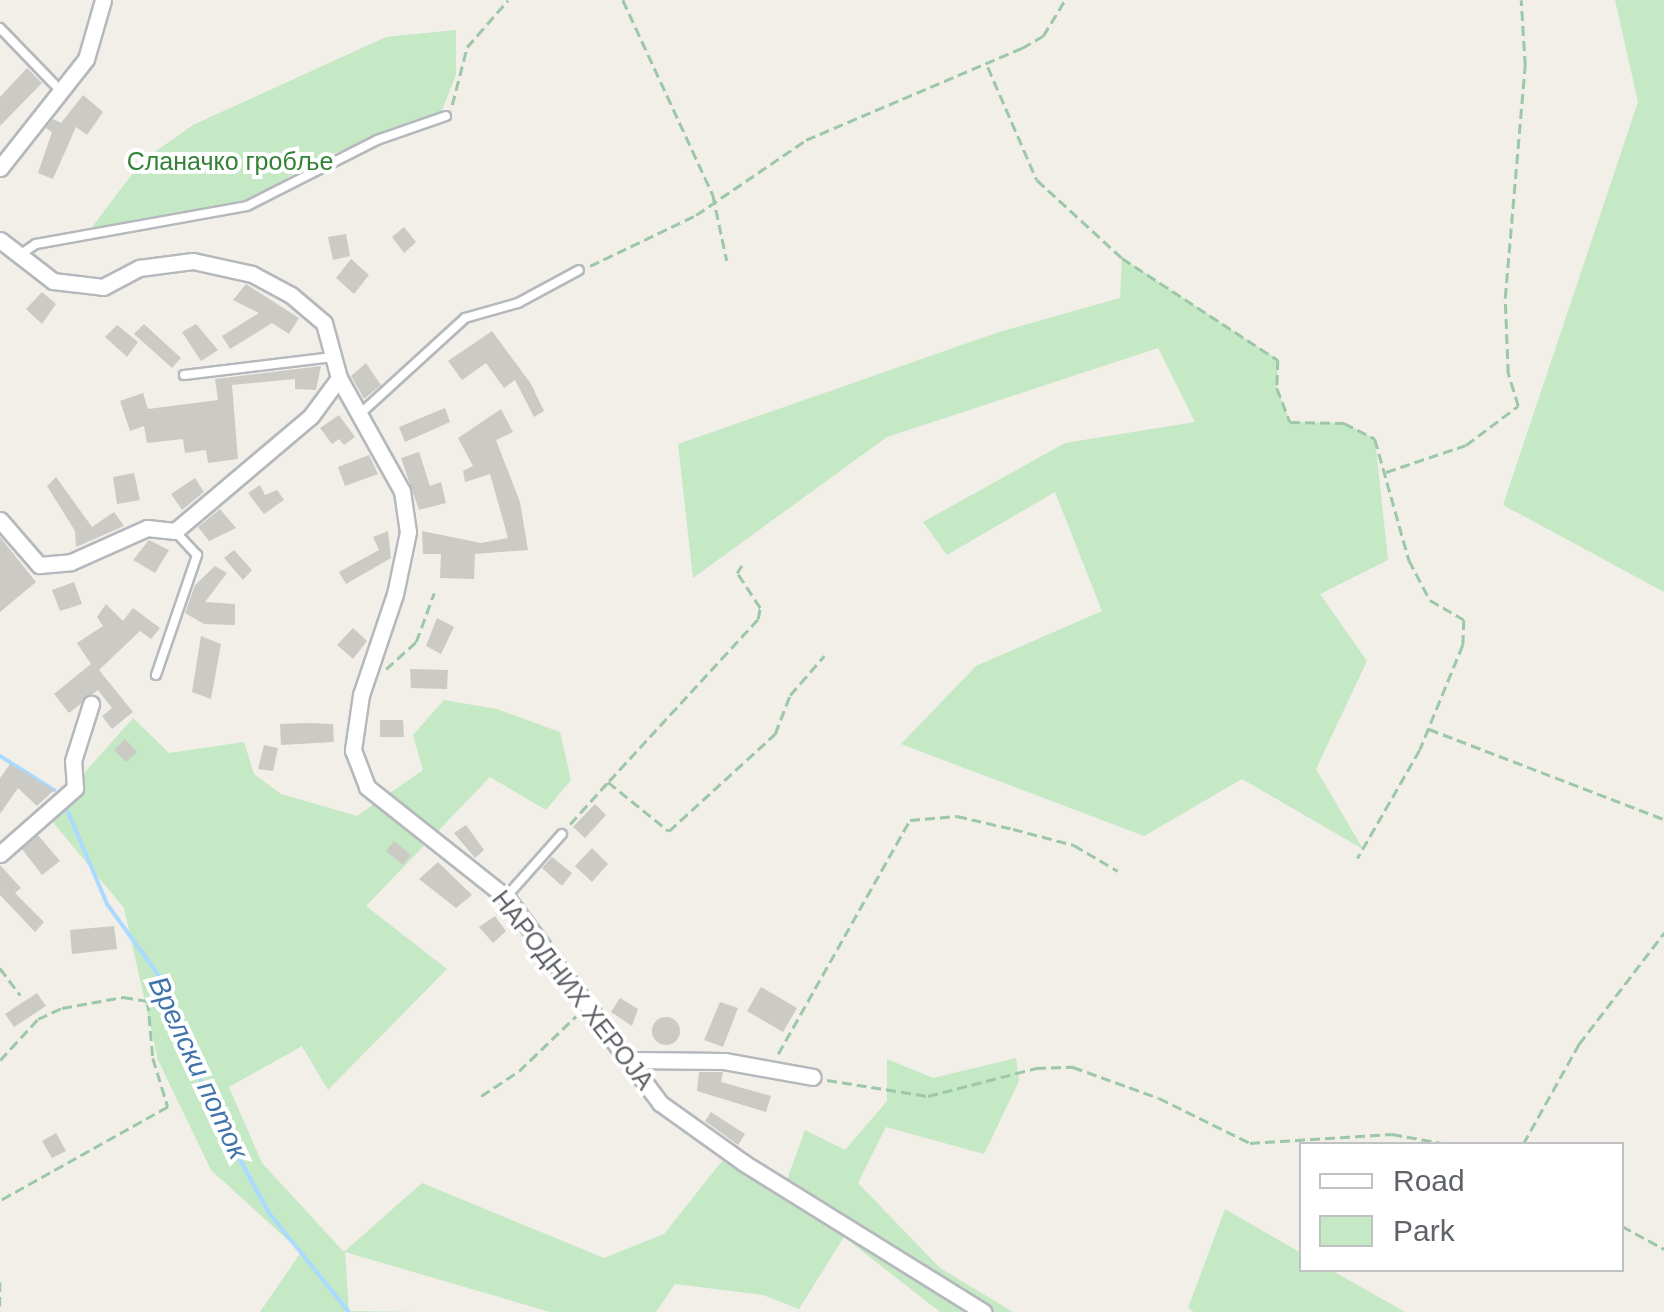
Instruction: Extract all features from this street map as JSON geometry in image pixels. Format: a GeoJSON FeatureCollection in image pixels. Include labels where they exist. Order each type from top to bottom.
{"type":"FeatureCollection","features":[{"type":"Feature","properties":{"kind":"street"},"geometry":{"type":"LineString","coordinates":[[0,168],[86,59],[103,0]]}},
{"type":"Feature","properties":{"kind":"street","name":"НАРОДНИХ ХЕРОЈА"},"geometry":{"type":"LineString","coordinates":[[0,240],[53,281],[103,287],[139,268],[193,261],[252,274],[291,295],[324,324],[340,378],[402,492],[408,532],[368,676],[353,750],[367,787],[506,897],[584,1008],[630,1060],[660,1103],[744,1163],[983,1312]]}},
{"type":"Feature","properties":{"kind":"street"},"geometry":{"type":"LineString","coordinates":[[0,520],[38,565],[71,562],[147,528],[175,531],[311,416],[340,378]]}},
{"type":"Feature","properties":{"kind":"street"},"geometry":{"type":"LineString","coordinates":[[0,854],[75,788],[73,761],[92,704]]}},
{"type":"Feature","properties":{"kind":"street"},"geometry":{"type":"LineString","coordinates":[[630,1060],[770,1069],[813,1077]]}},
{"type":"Feature","properties":{"kind":"lane"},"geometry":{"type":"LineString","coordinates":[[0,28],[59,90]]}},
{"type":"Feature","properties":{"kind":"lane"},"geometry":{"type":"LineString","coordinates":[[21,254],[36,244],[120,226],[247,206],[377,140],[446,116]]}},
{"type":"Feature","properties":{"kind":"lane"},"geometry":{"type":"LineString","coordinates":[[361,413],[465,318],[518,303],[579,270]]}},
{"type":"Feature","properties":{"kind":"lane"},"geometry":{"type":"LineString","coordinates":[[184,375],[333,357]]}},
{"type":"Feature","properties":{"kind":"lane"},"geometry":{"type":"LineString","coordinates":[[156,675],[197,555],[175,531]]}},
{"type":"Feature","properties":{"kind":"lane"},"geometry":{"type":"LineString","coordinates":[[506,897],[562,834]]}},
{"type":"Feature","properties":{"kind":"path"},"geometry":{"type":"LineString","coordinates":[[446,116],[467,47],[508,0]]}},
{"type":"Feature","properties":{"kind":"path"},"geometry":{"type":"LineString","coordinates":[[623,0],[714,204],[727,260]]}},
{"type":"Feature","properties":{"kind":"path"},"geometry":{"type":"LineString","coordinates":[[579,270],[714,204],[806,140],[940,79],[988,67],[1044,36],[1066,0]]}},
{"type":"Feature","properties":{"kind":"path"},"geometry":{"type":"LineString","coordinates":[[1385,473],[1466,445],[1518,406],[1508,374],[1505,298],[1525,66],[1521,0]]}},
{"type":"Feature","properties":{"kind":"path"},"geometry":{"type":"LineString","coordinates":[[988,67],[1037,180],[1122,258],[1278,360],[1278,388],[1290,422],[1344,423],[1375,438],[1409,560],[1430,600],[1464,620],[1464,644],[1429,729],[1358,858]]}},
{"type":"Feature","properties":{"kind":"path"},"geometry":{"type":"LineString","coordinates":[[562,834],[758,619],[760,608],[737,573],[742,565]]}},
{"type":"Feature","properties":{"kind":"path"},"geometry":{"type":"LineString","coordinates":[[368,676],[404,658],[434,593]]}},
{"type":"Feature","properties":{"kind":"path"},"geometry":{"type":"LineString","coordinates":[[608,782],[669,830],[775,734],[790,695],[824,656]]}},
{"type":"Feature","properties":{"kind":"path"},"geometry":{"type":"LineString","coordinates":[[1429,729],[1664,819]]}},
{"type":"Feature","properties":{"kind":"path"},"geometry":{"type":"LineString","coordinates":[[770,1069],[910,820],[957,816],[1013,829],[1074,845],[1118,871]]}},
{"type":"Feature","properties":{"kind":"path"},"geometry":{"type":"LineString","coordinates":[[1524,1142],[1579,1044],[1664,933]]}},
{"type":"Feature","properties":{"kind":"path"},"geometry":{"type":"LineString","coordinates":[[0,968],[20,995]]}},
{"type":"Feature","properties":{"kind":"path"},"geometry":{"type":"LineString","coordinates":[[0,1060],[38,1019],[62,1008],[123,996],[148,1001],[154,1058],[168,1107],[0,1201]]}},
{"type":"Feature","properties":{"kind":"path"},"geometry":{"type":"LineString","coordinates":[[481,1096],[519,1071],[584,1008]]}},
{"type":"Feature","properties":{"kind":"path"},"geometry":{"type":"LineString","coordinates":[[813,1077],[928,1096],[1036,1068],[1073,1067],[1159,1098],[1250,1142],[1299,1144]]}},
{"type":"Feature","properties":{"kind":"path"},"geometry":{"type":"LineString","coordinates":[[1324,1142],[1392,1134],[1436,1142]]}},
{"type":"Feature","properties":{"kind":"path"},"geometry":{"type":"LineString","coordinates":[[1624,1227],[1664,1249]]}},
{"type":"Feature","properties":{"kind":"path"},"geometry":{"type":"LineString","coordinates":[[0,1282],[0,1306]]}},
{"type":"Feature","properties":{"kind":"green space"},"geometry":{"type":"Polygon","coordinates":[[[1615,0],[1664,0],[1664,592],[1503,505],[1638,102],[1615,0]]]}},
{"type":"Feature","properties":{"kind":"green space","name":"Сланачко гробље"},"geometry":{"type":"Polygon","coordinates":[[[456,30],[456,75],[440,115],[312,161],[247,206],[173,224],[92,227],[142,161],[193,125],[386,37],[456,30]]]}},
{"type":"Feature","properties":{"kind":"green space"},"geometry":{"type":"Polygon","coordinates":[[[1122,258],[1278,360],[1277,388],[1290,422],[1344,423],[1375,439],[1388,560],[1320,594],[1367,661],[1316,769],[1363,849],[1242,779],[1144,836],[901,744],[976,666],[1102,611],[1055,492],[947,555],[923,522],[1065,443],[1195,422],[1158,348],[887,437],[693,578],[678,444],[999,332],[1120,298],[1122,258]]]}},
{"type":"Feature","properties":{"kind":"green space"},"geometry":{"type":"Polygon","coordinates":[[[444,700],[497,709],[560,732],[571,780],[546,810],[490,777],[366,906],[447,969],[328,1090],[302,1046],[229,1087],[262,1163],[344,1252],[422,1183],[604,1258],[664,1234],[722,1161],[785,1185],[805,1130],[845,1150],[887,1101],[887,1059],[933,1078],[1016,1058],[1019,1081],[984,1154],[886,1127],[858,1183],[940,1268],[1013,1312],[940,1312],[844,1237],[799,1309],[763,1295],[675,1284],[656,1312],[550,1312],[345,1252],[349,1311],[416,1312],[260,1312],[301,1252],[211,1170],[158,1060],[124,908],[47,815],[133,718],[169,753],[244,742],[254,774],[281,794],[357,816],[423,770],[413,735],[444,700]]]}},
{"type":"Feature","properties":{"kind":"green space"},"geometry":{"type":"Polygon","coordinates":[[[1225,1209],[1299,1252],[1299,1272],[1335,1272],[1405,1312],[1194,1312],[1188,1308],[1225,1209]]]}},
{"type":"Feature","properties":{"kind":"building"},"geometry":{"type":"Polygon","coordinates":[[[27,68],[42,83],[0,126],[0,97],[27,68]]]}},
{"type":"Feature","properties":{"kind":"building"},"geometry":{"type":"Polygon","coordinates":[[[83,95],[103,112],[87,135],[76,127],[53,179],[38,173],[52,132],[46,128],[53,119],[61,123],[83,95]]]}},
{"type":"Feature","properties":{"kind":"building"},"geometry":{"type":"Polygon","coordinates":[[[404,227],[416,242],[404,253],[392,237],[404,227]]]}},
{"type":"Feature","properties":{"kind":"building"},"geometry":{"type":"Polygon","coordinates":[[[346,234],[350,256],[333,260],[328,237],[346,234]]]}},
{"type":"Feature","properties":{"kind":"building"},"geometry":{"type":"Polygon","coordinates":[[[351,259],[369,275],[354,294],[336,278],[351,259]]]}},
{"type":"Feature","properties":{"kind":"building"},"geometry":{"type":"Polygon","coordinates":[[[246,284],[299,318],[289,334],[272,323],[230,349],[222,336],[259,313],[233,300],[246,284]]]}},
{"type":"Feature","properties":{"kind":"building"},"geometry":{"type":"Polygon","coordinates":[[[42,292],[56,304],[42,324],[26,309],[42,292]]]}},
{"type":"Feature","properties":{"kind":"building"},"geometry":{"type":"Polygon","coordinates":[[[144,324],[181,358],[172,368],[134,334],[144,324]]]}},
{"type":"Feature","properties":{"kind":"building"},"geometry":{"type":"Polygon","coordinates":[[[196,324],[218,350],[201,361],[182,332],[196,324]]]}},
{"type":"Feature","properties":{"kind":"building"},"geometry":{"type":"Polygon","coordinates":[[[117,325],[138,342],[127,357],[105,337],[117,325]]]}},
{"type":"Feature","properties":{"kind":"building"},"geometry":{"type":"Polygon","coordinates":[[[492,331],[531,384],[544,411],[534,417],[515,380],[504,388],[486,363],[462,380],[448,361],[492,331]]]}},
{"type":"Feature","properties":{"kind":"building"},"geometry":{"type":"Polygon","coordinates":[[[366,363],[381,385],[364,399],[351,376],[366,363]]]}},
{"type":"Feature","properties":{"kind":"building"},"geometry":{"type":"Polygon","coordinates":[[[321,366],[316,390],[295,389],[295,379],[232,385],[238,459],[208,463],[206,450],[185,453],[183,439],[147,443],[144,426],[130,431],[120,401],[143,393],[148,409],[218,400],[215,379],[321,366]]]}},
{"type":"Feature","properties":{"kind":"building"},"geometry":{"type":"Polygon","coordinates":[[[445,408],[450,422],[405,442],[399,427],[445,408]]]}},
{"type":"Feature","properties":{"kind":"building"},"geometry":{"type":"Polygon","coordinates":[[[501,409],[513,432],[496,440],[520,502],[528,550],[475,554],[474,579],[440,578],[441,554],[423,554],[422,531],[481,543],[508,538],[490,474],[465,482],[463,471],[473,466],[458,438],[501,409]]]}},
{"type":"Feature","properties":{"kind":"building"},"geometry":{"type":"Polygon","coordinates":[[[339,415],[355,437],[344,445],[339,439],[332,444],[320,428],[339,415]]]}},
{"type":"Feature","properties":{"kind":"building"},"geometry":{"type":"Polygon","coordinates":[[[419,452],[430,486],[441,482],[446,503],[419,510],[401,458],[419,452]]]}},
{"type":"Feature","properties":{"kind":"building"},"geometry":{"type":"Polygon","coordinates":[[[369,455],[378,474],[345,486],[338,467],[369,455]]]}},
{"type":"Feature","properties":{"kind":"building"},"geometry":{"type":"Polygon","coordinates":[[[134,473],[140,500],[117,504],[113,477],[134,473]]]}},
{"type":"Feature","properties":{"kind":"building"},"geometry":{"type":"Polygon","coordinates":[[[56,477],[92,527],[114,512],[124,526],[76,547],[75,531],[47,486],[56,477]]]}},
{"type":"Feature","properties":{"kind":"building"},"geometry":{"type":"Polygon","coordinates":[[[195,478],[204,492],[182,510],[171,494],[195,478]]]}},
{"type":"Feature","properties":{"kind":"building"},"geometry":{"type":"Polygon","coordinates":[[[260,485],[265,495],[277,490],[284,500],[264,514],[248,493],[260,485]]]}},
{"type":"Feature","properties":{"kind":"building"},"geometry":{"type":"Polygon","coordinates":[[[220,509],[236,528],[209,541],[198,527],[220,509]]]}},
{"type":"Feature","properties":{"kind":"building"},"geometry":{"type":"Polygon","coordinates":[[[388,531],[391,558],[346,584],[339,572],[379,550],[373,537],[388,531]]]}},
{"type":"Feature","properties":{"kind":"building"},"geometry":{"type":"Polygon","coordinates":[[[0,537],[36,582],[0,612],[0,537]]]}},
{"type":"Feature","properties":{"kind":"building"},"geometry":{"type":"Polygon","coordinates":[[[149,540],[169,550],[155,573],[133,560],[149,540]]]}},
{"type":"Feature","properties":{"kind":"building"},"geometry":{"type":"Polygon","coordinates":[[[234,550],[252,570],[243,580],[224,558],[234,550]]]}},
{"type":"Feature","properties":{"kind":"building"},"geometry":{"type":"Polygon","coordinates":[[[215,566],[227,573],[205,602],[235,604],[235,625],[204,624],[185,613],[195,585],[215,566]]]}},
{"type":"Feature","properties":{"kind":"building"},"geometry":{"type":"Polygon","coordinates":[[[74,582],[82,604],[60,611],[52,590],[74,582]]]}},
{"type":"Feature","properties":{"kind":"building"},"geometry":{"type":"Polygon","coordinates":[[[106,604],[123,621],[133,608],[160,628],[151,639],[140,631],[99,670],[133,712],[112,729],[102,716],[112,708],[98,690],[69,713],[54,694],[91,664],[77,643],[103,626],[97,617],[106,604]]]}},
{"type":"Feature","properties":{"kind":"building"},"geometry":{"type":"Polygon","coordinates":[[[437,618],[454,627],[441,654],[426,646],[437,618]]]}},
{"type":"Feature","properties":{"kind":"building"},"geometry":{"type":"Polygon","coordinates":[[[353,628],[367,641],[353,659],[337,645],[353,628]]]}},
{"type":"Feature","properties":{"kind":"building"},"geometry":{"type":"Polygon","coordinates":[[[201,636],[221,644],[211,699],[192,692],[201,636]]]}},
{"type":"Feature","properties":{"kind":"building"},"geometry":{"type":"Polygon","coordinates":[[[410,669],[448,670],[447,689],[411,688],[410,669]]]}},
{"type":"Feature","properties":{"kind":"building"},"geometry":{"type":"Polygon","coordinates":[[[380,720],[403,720],[404,737],[380,737],[380,720]]]}},
{"type":"Feature","properties":{"kind":"building"},"geometry":{"type":"Polygon","coordinates":[[[280,724],[333,724],[334,742],[281,745],[280,724]]]}},
{"type":"Feature","properties":{"kind":"building"},"geometry":{"type":"Polygon","coordinates":[[[125,739],[137,752],[126,762],[114,750],[125,739]]]}},
{"type":"Feature","properties":{"kind":"building"},"geometry":{"type":"Polygon","coordinates":[[[264,745],[278,748],[273,771],[258,769],[264,745]]]}},
{"type":"Feature","properties":{"kind":"building"},"geometry":{"type":"Polygon","coordinates":[[[10,764],[54,790],[37,806],[18,788],[0,814],[0,778],[10,764]]]}},
{"type":"Feature","properties":{"kind":"building"},"geometry":{"type":"Polygon","coordinates":[[[595,804],[606,815],[585,838],[573,827],[595,804]]]}},
{"type":"Feature","properties":{"kind":"building"},"geometry":{"type":"Polygon","coordinates":[[[466,825],[484,850],[475,858],[454,833],[466,825]]]}},
{"type":"Feature","properties":{"kind":"building"},"geometry":{"type":"Polygon","coordinates":[[[38,835],[60,861],[42,875],[22,849],[38,835]]]}},
{"type":"Feature","properties":{"kind":"building"},"geometry":{"type":"Polygon","coordinates":[[[394,841],[411,855],[403,865],[386,851],[394,841]]]}},
{"type":"Feature","properties":{"kind":"building"},"geometry":{"type":"Polygon","coordinates":[[[592,848],[608,864],[592,882],[575,866],[592,848]]]}},
{"type":"Feature","properties":{"kind":"building"},"geometry":{"type":"Polygon","coordinates":[[[552,857],[572,873],[562,886],[542,868],[552,857]]]}},
{"type":"Feature","properties":{"kind":"building"},"geometry":{"type":"Polygon","coordinates":[[[438,862],[472,895],[456,908],[419,879],[438,862]]]}},
{"type":"Feature","properties":{"kind":"building"},"geometry":{"type":"Polygon","coordinates":[[[0,865],[21,888],[15,893],[44,922],[35,932],[0,895],[0,865]]]}},
{"type":"Feature","properties":{"kind":"building"},"geometry":{"type":"Polygon","coordinates":[[[495,916],[506,931],[493,943],[479,927],[495,916]]]}},
{"type":"Feature","properties":{"kind":"building"},"geometry":{"type":"Polygon","coordinates":[[[114,926],[117,949],[72,954],[70,930],[114,926]]]}},
{"type":"Feature","properties":{"kind":"building"},"geometry":{"type":"Polygon","coordinates":[[[761,987],[797,1008],[783,1032],[747,1011],[761,987]]]}},
{"type":"Feature","properties":{"kind":"building"},"geometry":{"type":"Polygon","coordinates":[[[37,993],[46,1006],[14,1027],[5,1014],[37,993]]]}},
{"type":"Feature","properties":{"kind":"building"},"geometry":{"type":"Polygon","coordinates":[[[620,998],[638,1009],[632,1026],[611,1012],[620,998]]]}},
{"type":"Feature","properties":{"kind":"building"},"geometry":{"type":"Polygon","coordinates":[[[720,1002],[738,1008],[723,1047],[704,1040],[720,1002]]]}},
{"type":"Feature","properties":{"kind":"building"},"geometry":{"type":"Polygon","coordinates":[[[666,1017],[676,1021],[680,1031],[676,1041],[666,1045],[656,1041],[652,1031],[656,1021],[666,1017]]]}},
{"type":"Feature","properties":{"kind":"building"},"geometry":{"type":"Polygon","coordinates":[[[699,1072],[723,1072],[721,1082],[771,1096],[766,1112],[697,1091],[699,1072]]]}},
{"type":"Feature","properties":{"kind":"building"},"geometry":{"type":"Polygon","coordinates":[[[711,1112],[745,1134],[738,1145],[705,1121],[711,1112]]]}},
{"type":"Feature","properties":{"kind":"building"},"geometry":{"type":"Polygon","coordinates":[[[56,1133],[66,1151],[52,1158],[42,1141],[56,1133]]]}},
{"type":"Feature","properties":{"kind":"waterway","name":"Врелски поток"},"geometry":{"type":"LineString","coordinates":[[0,756],[54,790]]}},
{"type":"Feature","properties":{"kind":"waterway","name":"Врелски поток"},"geometry":{"type":"LineString","coordinates":[[68,812],[107,904],[167,987],[209,1103],[269,1213],[349,1312]]}}]}
